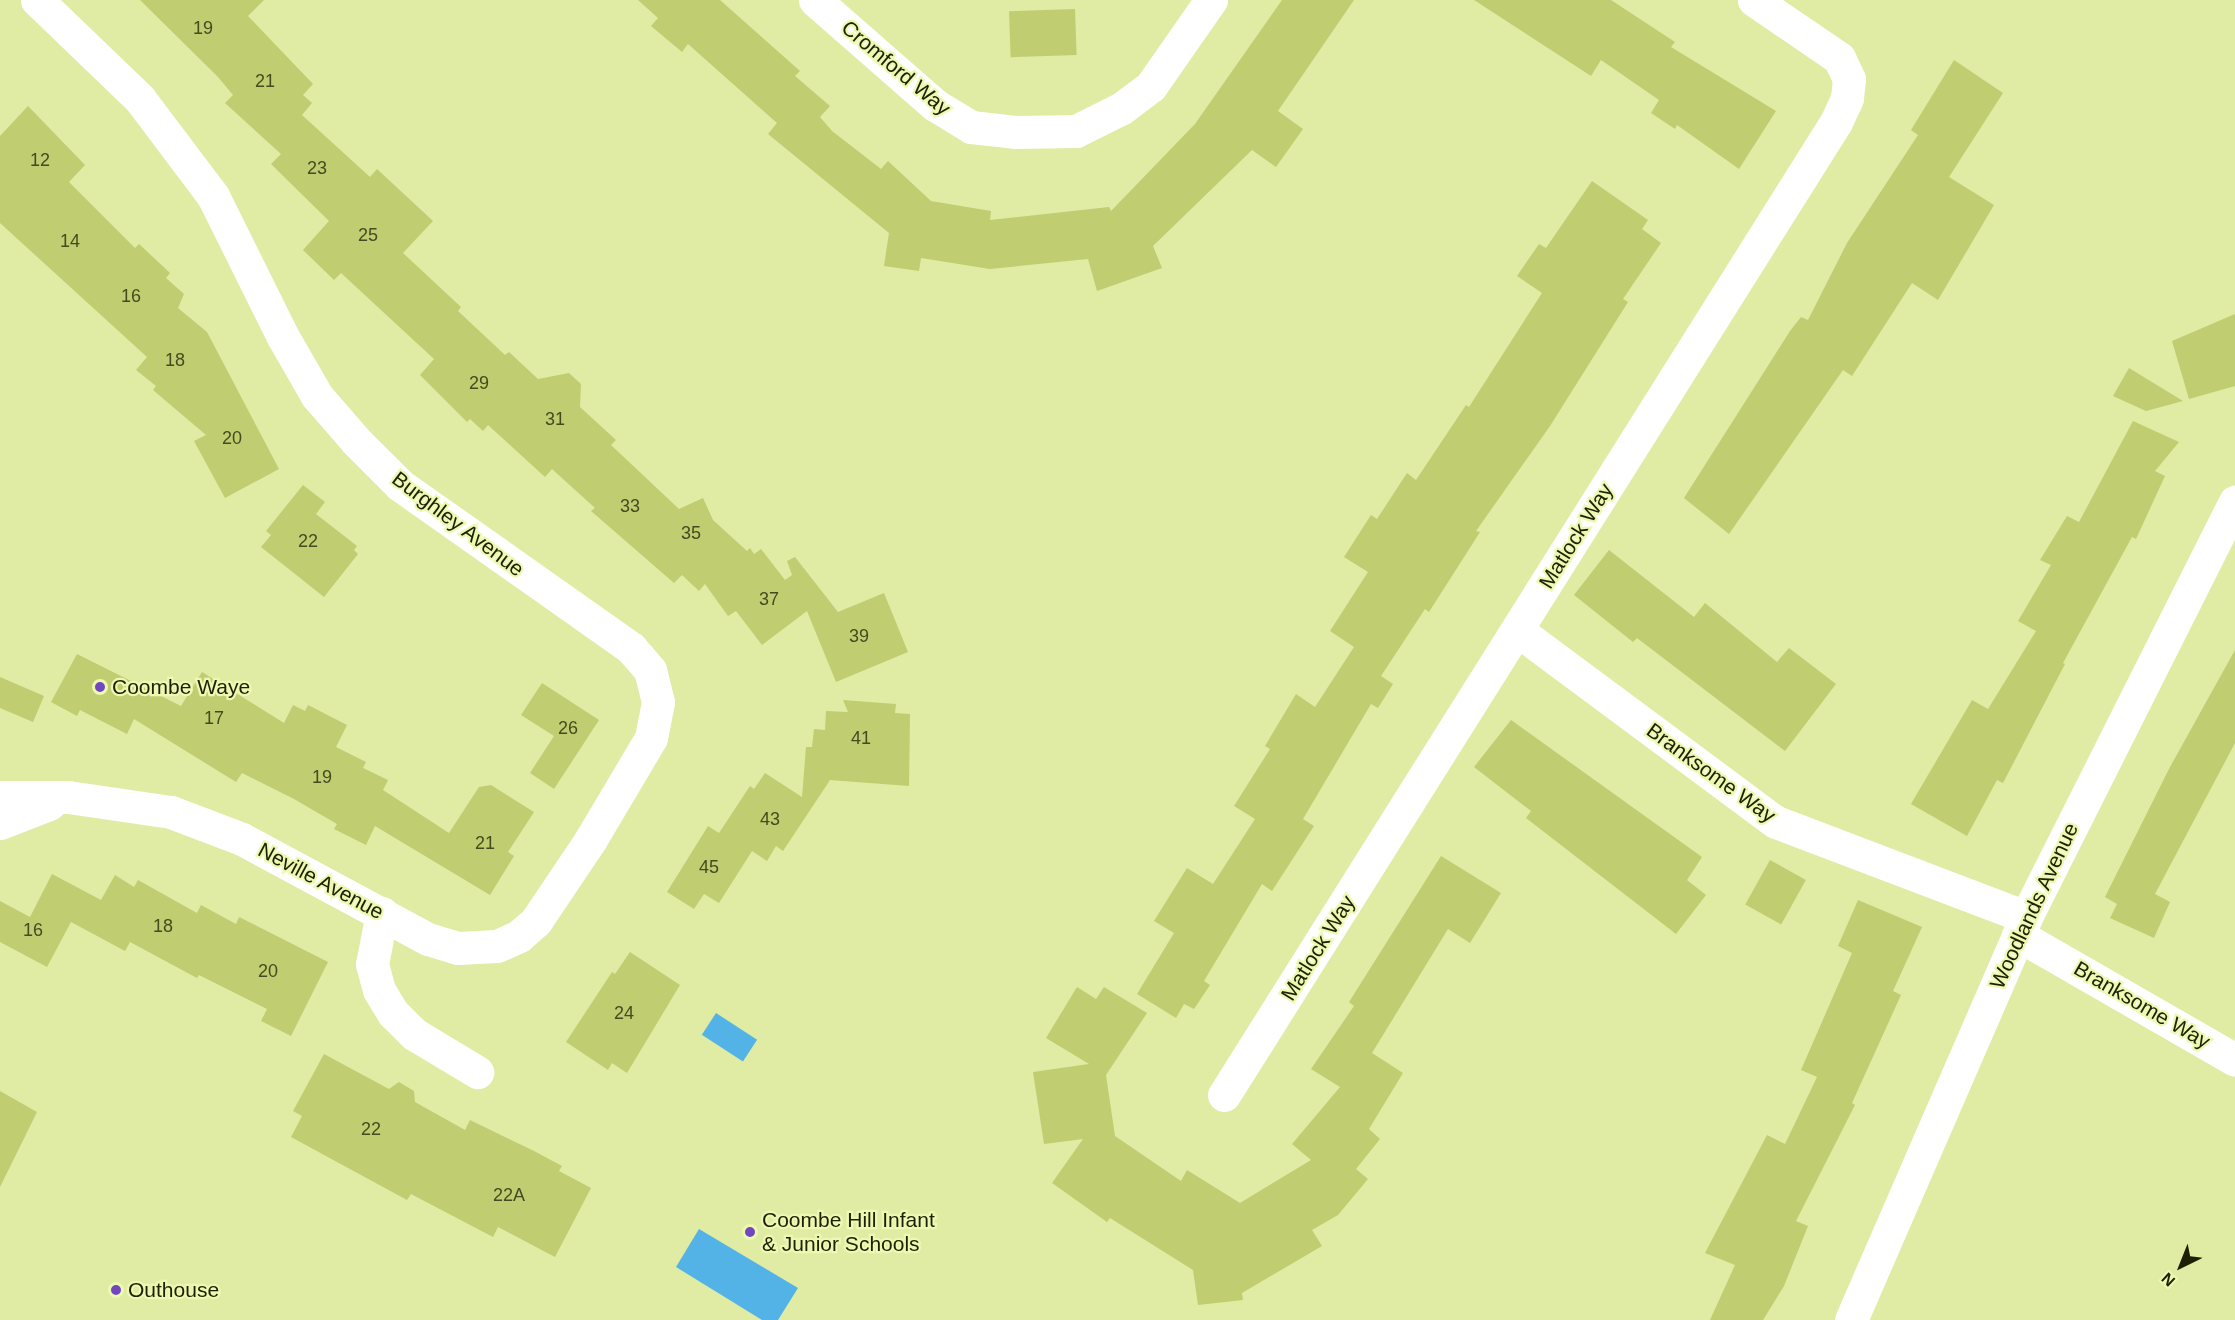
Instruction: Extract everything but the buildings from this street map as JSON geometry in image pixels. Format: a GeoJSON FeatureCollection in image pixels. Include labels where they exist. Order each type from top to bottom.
{"type":"FeatureCollection","features":[{"type":"Feature","properties":{"kind":"street","name":"Burghley Avenue"},"geometry":{"type":"LineString","coordinates":[[38,0],[140,99],[213,196],[289,347],[317,396],[357,442],[400,484],[631,648],[650,670],[658,702],[651,738],[591,839]]}},
{"type":"Feature","properties":{"kind":"street","name":"Cromford Way"},"geometry":{"type":"LineString","coordinates":[[815,0],[935,105],[971,128],[1015,132],[1076,131],[1122,108],[1151,86],[1211,0]]}},
{"type":"Feature","properties":{"kind":"street","name":"Matlock Way"},"geometry":{"type":"LineString","coordinates":[[1224,1095],[1836,122],[1847,98],[1849,79],[1839,58],[1754,0]]}},
{"type":"Feature","properties":{"kind":"street","name":"Woodlands Avenue"},"geometry":{"type":"LineString","coordinates":[[1851,1320],[2022,926],[2235,502]]}},
{"type":"Feature","properties":{"kind":"street","name":"Branksome Way"},"geometry":{"type":"LineString","coordinates":[[1517,630],[1776,822],[2022,926],[2235,1060]]}},
{"type":"Feature","properties":{"kind":"street","name":"Neville Avenue"},"geometry":{"type":"LineString","coordinates":[[0,797],[68,797],[171,812],[208,823],[428,939],[458,948],[497,946],[519,936],[536,921],[591,839]]}},
{"type":"Feature","properties":{"kind":"street"},"geometry":{"type":"LineString","coordinates":[[0,823],[68,797]]}},
{"type":"Feature","properties":{"kind":"street"},"geometry":{"type":"LineString","coordinates":[[382,913],[372,964],[380,990],[393,1013],[414,1034],[477,1072]]}},
{"type":"Feature","properties":{"kind":"water"},"geometry":{"type":"Polygon","coordinates":[[[716,1013],[757,1040],[743,1061],[702,1035],[716,1013]]]}},
{"type":"Feature","properties":{"kind":"water"},"geometry":{"type":"Polygon","coordinates":[[[699,1229],[798,1288],[778,1320],[762,1320],[676,1267],[699,1229]]]}},
{"type":"Feature","properties":{"kind":"place","name":"Coombe Waye"},"geometry":{"type":"Point","coordinates":[100,687]}},
{"type":"Feature","properties":{"kind":"place","name":"Coombe Hill Infant & Junior Schools"},"geometry":{"type":"Point","coordinates":[750,1232]}},
{"type":"Feature","properties":{"kind":"place","name":"Outhouse"},"geometry":{"type":"Point","coordinates":[116,1290]}}]}
